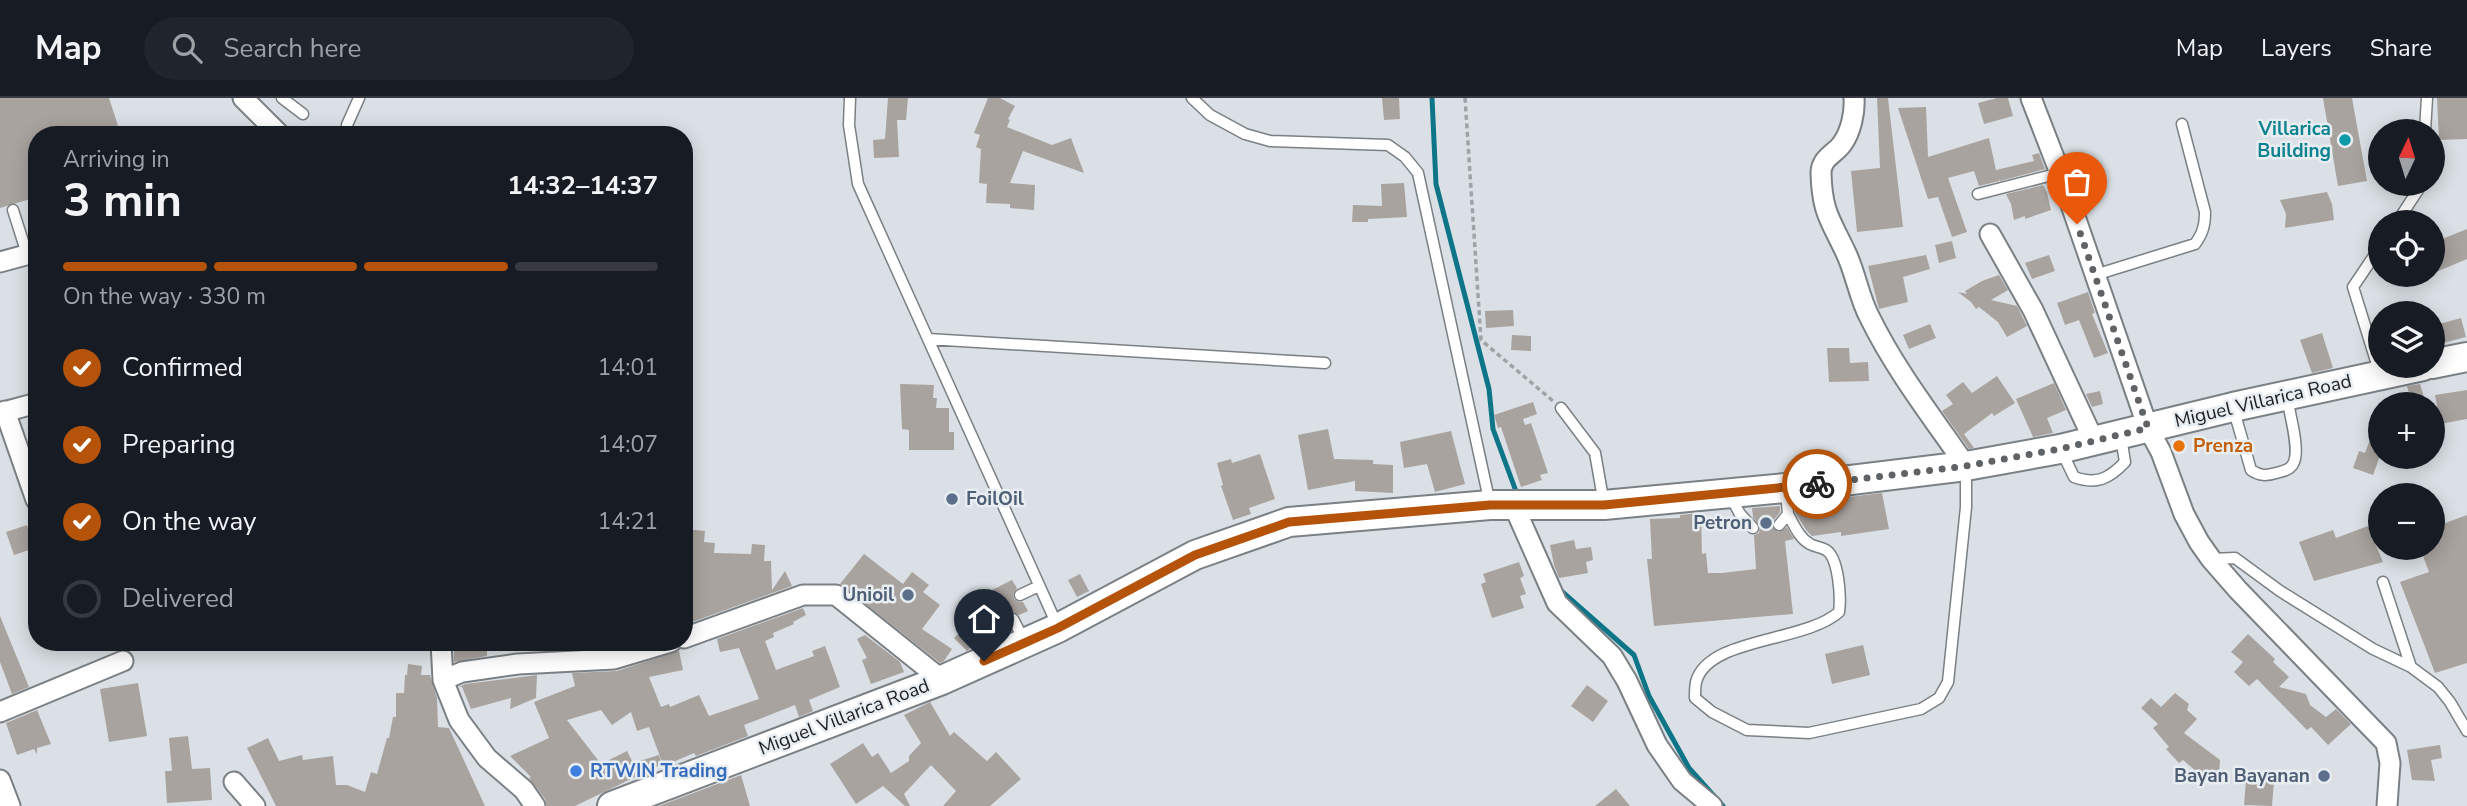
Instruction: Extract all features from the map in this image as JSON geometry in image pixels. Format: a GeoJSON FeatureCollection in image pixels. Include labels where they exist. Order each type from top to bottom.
{"type":"FeatureCollection","features":[{"type":"Feature","properties":{"kind":"main road"},"geometry":{"type":"LineString","coordinates":[[2445,361],[2467,357]]}},
{"type":"Feature","properties":{"kind":"main road","name":"Miguel Villarica Road"},"geometry":{"type":"LineString","coordinates":[[620,804],[942,680],[1019,631],[1058,628],[1195,555],[1289,522],[1501,504],[1604,505],[1728,492],[1787,501],[2060,449],[2368,377]]}},
{"type":"Feature","properties":{"kind":"street"},"geometry":{"type":"LineString","coordinates":[[243,98],[271,126]]}},
{"type":"Feature","properties":{"kind":"street"},"geometry":{"type":"LineString","coordinates":[[1854,98],[1850,127],[1842,144],[1826,158],[1821,168],[1822,200],[1827,217],[1847,254],[1868,316],[1888,352],[1966,466]]}},
{"type":"Feature","properties":{"kind":"street"},"geometry":{"type":"LineString","coordinates":[[2031,98],[2060,173],[2148,428],[2161,452],[2184,514],[2211,559],[2238,590],[2386,743],[2390,763],[2387,806]]}},
{"type":"Feature","properties":{"kind":"street"},"geometry":{"type":"LineString","coordinates":[[1990,234],[2108,438]]}},
{"type":"Feature","properties":{"kind":"street"},"geometry":{"type":"LineString","coordinates":[[0,262],[28,254]]}},
{"type":"Feature","properties":{"kind":"street"},"geometry":{"type":"LineString","coordinates":[[28,405],[3,412],[28,479]]}},
{"type":"Feature","properties":{"kind":"street"},"geometry":{"type":"LineString","coordinates":[[1501,504],[1556,603],[1612,656],[1627,681],[1657,745],[1682,781],[1712,806]]}},
{"type":"Feature","properties":{"kind":"street"},"geometry":{"type":"LineString","coordinates":[[693,635],[803,594],[836,594],[942,680]]}},
{"type":"Feature","properties":{"kind":"street"},"geometry":{"type":"LineString","coordinates":[[441,651],[443,680],[459,720],[487,758],[524,790],[535,806]]}},
{"type":"Feature","properties":{"kind":"street"},"geometry":{"type":"LineString","coordinates":[[443,680],[462,672],[518,664],[614,659],[641,651]]}},
{"type":"Feature","properties":{"kind":"street"},"geometry":{"type":"LineString","coordinates":[[0,712],[122,662]]}},
{"type":"Feature","properties":{"kind":"street"},"geometry":{"type":"LineString","coordinates":[[0,780],[10,806]]}},
{"type":"Feature","properties":{"kind":"street"},"geometry":{"type":"LineString","coordinates":[[234,782],[255,806]]}},
{"type":"Feature","properties":{"kind":"lane"},"geometry":{"type":"LineString","coordinates":[[282,98],[303,114]]}},
{"type":"Feature","properties":{"kind":"lane"},"geometry":{"type":"LineString","coordinates":[[347,125],[359,98]]}},
{"type":"Feature","properties":{"kind":"lane"},"geometry":{"type":"LineString","coordinates":[[850,98],[849,125],[858,184],[1058,628]]}},
{"type":"Feature","properties":{"kind":"lane"},"geometry":{"type":"LineString","coordinates":[[1192,98],[1210,115],[1245,134],[1270,141],[1388,145],[1405,157],[1418,173],[1501,504]]}},
{"type":"Feature","properties":{"kind":"lane"},"geometry":{"type":"LineString","coordinates":[[2426,119],[2427,98]]}},
{"type":"Feature","properties":{"kind":"lane"},"geometry":{"type":"LineString","coordinates":[[2095,275],[2195,244],[2202,234],[2204,212],[2182,124]]}},
{"type":"Feature","properties":{"kind":"lane"},"geometry":{"type":"LineString","coordinates":[[1978,194],[2060,173]]}},
{"type":"Feature","properties":{"kind":"lane"},"geometry":{"type":"LineString","coordinates":[[13,211],[28,244]]}},
{"type":"Feature","properties":{"kind":"lane"},"geometry":{"type":"LineString","coordinates":[[2368,265],[2353,287],[2368,335]]}},
{"type":"Feature","properties":{"kind":"lane"},"geometry":{"type":"LineString","coordinates":[[928,339],[1325,363]]}},
{"type":"Feature","properties":{"kind":"lane"},"geometry":{"type":"LineString","coordinates":[[2233,407],[2251,470],[2257,475],[2266,476],[2290,469],[2294,462],[2296,450],[2286,395]]}},
{"type":"Feature","properties":{"kind":"lane"},"geometry":{"type":"LineString","coordinates":[[1561,408],[1595,453],[1604,505]]}},
{"type":"Feature","properties":{"kind":"lane"},"geometry":{"type":"LineString","coordinates":[[2060,449],[2074,477],[2088,482],[2113,475],[2125,462],[2108,438]]}},
{"type":"Feature","properties":{"kind":"lane"},"geometry":{"type":"LineString","coordinates":[[1787,501],[1796,530],[1808,543],[1827,550],[1834,559],[1841,602],[1839,612],[1816,626],[1722,652],[1703,669],[1696,681],[1695,698],[1712,712],[1747,730],[1809,733],[1920,709],[1939,698],[1948,682],[1966,508],[1966,466]]}},
{"type":"Feature","properties":{"kind":"lane"},"geometry":{"type":"LineString","coordinates":[[1728,492],[1740,514],[1753,528]]}},
{"type":"Feature","properties":{"kind":"lane"},"geometry":{"type":"LineString","coordinates":[[1779,524],[1787,501]]}},
{"type":"Feature","properties":{"kind":"lane"},"geometry":{"type":"LineString","coordinates":[[2211,559],[2235,558],[2280,591],[2373,649],[2411,667],[2438,687],[2467,730]]}},
{"type":"Feature","properties":{"kind":"lane"},"geometry":{"type":"LineString","coordinates":[[2383,582],[2411,667]]}},
{"type":"Feature","properties":{"kind":"lane"},"geometry":{"type":"LineString","coordinates":[[1020,595],[1039,586]]}},
{"type":"Feature","properties":{"kind":"path"},"geometry":{"type":"LineString","coordinates":[[1465,98],[1480,340],[1561,408]]}},
{"type":"Feature","properties":{"kind":"building"},"geometry":{"type":"Polygon","coordinates":[[[0,98],[109,98],[118,126],[28,126],[28,200],[0,208],[0,98]]]}},
{"type":"Feature","properties":{"kind":"building"},"geometry":{"type":"Polygon","coordinates":[[[888,98],[908,98],[906,120],[897,120],[899,157],[874,158],[873,140],[885,139],[888,98]]]}},
{"type":"Feature","properties":{"kind":"building"},"geometry":{"type":"Polygon","coordinates":[[[988,98],[1000,98],[1015,106],[1007,127],[1052,145],[1071,138],[1084,173],[1023,151],[1010,183],[1035,185],[1034,210],[1010,208],[1010,204],[986,203],[987,184],[979,183],[981,149],[976,147],[980,135],[974,133],[988,98]]]}},
{"type":"Feature","properties":{"kind":"building"},"geometry":{"type":"Polygon","coordinates":[[[1382,98],[1399,98],[1400,119],[1384,120],[1382,98]]]}},
{"type":"Feature","properties":{"kind":"building"},"geometry":{"type":"Polygon","coordinates":[[[1877,98],[1888,98],[1903,227],[1857,232],[1851,171],[1880,168],[1877,98]]]}},
{"type":"Feature","properties":{"kind":"building"},"geometry":{"type":"Polygon","coordinates":[[[2008,98],[2013,116],[1984,124],[1978,103],[2008,98]]]}},
{"type":"Feature","properties":{"kind":"building","name":"Villarica Building"},"geometry":{"type":"Polygon","coordinates":[[[2323,98],[2352,98],[2367,181],[2338,186],[2323,98]]]}},
{"type":"Feature","properties":{"kind":"building"},"geometry":{"type":"Polygon","coordinates":[[[2437,98],[2467,98],[2467,139],[2445,140],[2445,119],[2438,119],[2437,98]]]}},
{"type":"Feature","properties":{"kind":"building"},"geometry":{"type":"Polygon","coordinates":[[[1926,107],[1928,157],[1989,138],[1996,170],[2034,161],[2032,155],[2039,153],[2045,169],[1979,186],[1974,171],[1948,178],[1967,232],[1952,237],[1938,197],[1928,199],[1898,108],[1926,107]]]}},
{"type":"Feature","properties":{"kind":"building"},"geometry":{"type":"Polygon","coordinates":[[[1404,183],[1407,217],[1352,222],[1353,205],[1382,206],[1381,184],[1404,183]]]}},
{"type":"Feature","properties":{"kind":"building"},"geometry":{"type":"Polygon","coordinates":[[[2043,185],[2051,210],[2014,220],[2006,194],[2043,185]]]}},
{"type":"Feature","properties":{"kind":"building"},"geometry":{"type":"Polygon","coordinates":[[[2327,192],[2334,220],[2285,228],[2286,214],[2280,200],[2327,192]]]}},
{"type":"Feature","properties":{"kind":"building"},"geometry":{"type":"Polygon","coordinates":[[[2467,229],[2467,259],[2445,268],[2445,238],[2467,229]]]}},
{"type":"Feature","properties":{"kind":"building"},"geometry":{"type":"Polygon","coordinates":[[[1952,241],[1956,258],[1939,263],[1935,245],[1952,241]]]}},
{"type":"Feature","properties":{"kind":"building"},"geometry":{"type":"Polygon","coordinates":[[[1926,255],[1930,269],[1903,277],[1908,302],[1879,309],[1868,266],[1926,255]]]}},
{"type":"Feature","properties":{"kind":"building"},"geometry":{"type":"Polygon","coordinates":[[[2049,255],[2055,271],[2032,279],[2025,263],[2049,255]]]}},
{"type":"Feature","properties":{"kind":"building"},"geometry":{"type":"Polygon","coordinates":[[[1999,275],[2008,290],[1991,300],[2017,306],[2027,326],[2007,337],[1998,322],[1979,307],[1976,309],[1958,292],[1967,294],[1965,291],[1999,275]]]}},
{"type":"Feature","properties":{"kind":"building"},"geometry":{"type":"Polygon","coordinates":[[[2088,292],[2095,313],[2092,314],[2108,353],[2094,358],[2079,320],[2065,325],[2057,303],[2088,292]]]}},
{"type":"Feature","properties":{"kind":"building"},"geometry":{"type":"Polygon","coordinates":[[[1513,310],[1514,326],[1486,328],[1485,311],[1513,310]]]}},
{"type":"Feature","properties":{"kind":"building"},"geometry":{"type":"Polygon","coordinates":[[[2461,318],[2466,337],[2445,343],[2445,322],[2461,318]]]}},
{"type":"Feature","properties":{"kind":"building"},"geometry":{"type":"Polygon","coordinates":[[[1930,324],[1936,338],[1909,349],[1903,335],[1930,324]]]}},
{"type":"Feature","properties":{"kind":"building"},"geometry":{"type":"Polygon","coordinates":[[[2322,333],[2333,368],[2312,373],[2300,340],[2322,333]]]}},
{"type":"Feature","properties":{"kind":"building"},"geometry":{"type":"Polygon","coordinates":[[[1512,335],[1531,336],[1531,351],[1511,350],[1512,335]]]}},
{"type":"Feature","properties":{"kind":"building"},"geometry":{"type":"Polygon","coordinates":[[[1827,348],[1849,348],[1850,363],[1868,362],[1869,381],[1829,382],[1827,348]]]}},
{"type":"Feature","properties":{"kind":"building"},"geometry":{"type":"Polygon","coordinates":[[[1997,376],[2015,403],[1994,416],[1992,413],[1964,434],[1974,448],[1969,449],[1942,411],[1953,404],[1946,395],[1963,382],[1972,393],[1997,376]]]}},
{"type":"Feature","properties":{"kind":"building"},"geometry":{"type":"Polygon","coordinates":[[[2054,383],[2066,410],[2047,418],[2053,433],[2033,437],[2016,399],[2054,383]]]}},
{"type":"Feature","properties":{"kind":"building"},"geometry":{"type":"Polygon","coordinates":[[[900,384],[934,385],[933,398],[937,398],[936,408],[949,408],[949,432],[954,432],[954,450],[909,450],[909,430],[902,429],[900,384]]]}},
{"type":"Feature","properties":{"kind":"building"},"geometry":{"type":"Polygon","coordinates":[[[2420,384],[2422,392],[2409,392],[2407,386],[2420,384]]]}},
{"type":"Feature","properties":{"kind":"building"},"geometry":{"type":"Polygon","coordinates":[[[2467,390],[2467,419],[2445,423],[2445,393],[2467,390]]]}},
{"type":"Feature","properties":{"kind":"building"},"geometry":{"type":"Polygon","coordinates":[[[2100,391],[2103,404],[2092,407],[2086,394],[2100,391]]]}},
{"type":"Feature","properties":{"kind":"building"},"geometry":{"type":"Polygon","coordinates":[[[1533,402],[1537,414],[1523,419],[1525,425],[1531,423],[1548,473],[1540,475],[1542,480],[1521,487],[1501,427],[1498,428],[1494,415],[1533,402]]]}},
{"type":"Feature","properties":{"kind":"building"},"geometry":{"type":"Polygon","coordinates":[[[1328,429],[1334,459],[1373,460],[1373,464],[1393,465],[1393,493],[1355,491],[1355,481],[1308,490],[1298,435],[1328,429]]]}},
{"type":"Feature","properties":{"kind":"building"},"geometry":{"type":"Polygon","coordinates":[[[1451,431],[1465,484],[1435,492],[1427,464],[1404,468],[1400,442],[1451,431]]]}},
{"type":"Feature","properties":{"kind":"building"},"geometry":{"type":"Polygon","coordinates":[[[2368,445],[2368,469],[2375,469],[2373,475],[2353,468],[2359,451],[2365,453],[2368,445]]]}},
{"type":"Feature","properties":{"kind":"building"},"geometry":{"type":"Polygon","coordinates":[[[1260,454],[1275,499],[1249,508],[1251,514],[1233,520],[1221,486],[1223,485],[1217,463],[1231,459],[1232,463],[1260,454]]]}},
{"type":"Feature","properties":{"kind":"building"},"geometry":{"type":"Polygon","coordinates":[[[1882,493],[1889,529],[1841,536],[1841,532],[1812,536],[1795,512],[1795,505],[1800,505],[1799,503],[1882,493]]]}},
{"type":"Feature","properties":{"kind":"building"},"geometry":{"type":"Polygon","coordinates":[[[1780,506],[1780,512],[1772,527],[1778,532],[1787,527],[1794,539],[1785,541],[1793,614],[1654,626],[1647,559],[1652,559],[1650,519],[1680,518],[1680,515],[1701,513],[1702,554],[1706,553],[1708,573],[1722,573],[1756,569],[1754,535],[1759,533],[1760,527],[1753,517],[1752,508],[1780,506]]]}},
{"type":"Feature","properties":{"kind":"building"},"geometry":{"type":"Polygon","coordinates":[[[2467,515],[2467,663],[2435,673],[2400,582],[2429,572],[2424,560],[2445,560],[2445,523],[2467,515]]]}},
{"type":"Feature","properties":{"kind":"building"},"geometry":{"type":"Polygon","coordinates":[[[27,525],[28,550],[14,555],[6,532],[27,525]]]}},
{"type":"Feature","properties":{"kind":"building"},"geometry":{"type":"Polygon","coordinates":[[[2368,526],[2368,560],[2383,562],[2314,581],[2299,542],[2333,530],[2336,538],[2368,526]]]}},
{"type":"Feature","properties":{"kind":"building"},"geometry":{"type":"Polygon","coordinates":[[[693,530],[705,531],[704,542],[715,543],[714,553],[751,554],[752,544],[765,545],[764,561],[771,561],[772,590],[785,571],[792,586],[693,622],[693,530]]]}},
{"type":"Feature","properties":{"kind":"building"},"geometry":{"type":"Polygon","coordinates":[[[1574,540],[1576,549],[1591,547],[1593,560],[1586,562],[1588,573],[1559,578],[1550,545],[1574,540]]]}},
{"type":"Feature","properties":{"kind":"building"},"geometry":{"type":"Polygon","coordinates":[[[864,554],[903,584],[912,572],[929,585],[923,592],[940,605],[922,629],[952,649],[944,661],[940,663],[840,584],[864,554]]]}},
{"type":"Feature","properties":{"kind":"building"},"geometry":{"type":"Polygon","coordinates":[[[1519,562],[1524,576],[1520,578],[1526,594],[1520,596],[1524,608],[1492,618],[1481,584],[1486,582],[1483,574],[1519,562]]]}},
{"type":"Feature","properties":{"kind":"building"},"geometry":{"type":"Polygon","coordinates":[[[1080,574],[1089,591],[1077,597],[1068,580],[1080,574]]]}},
{"type":"Feature","properties":{"kind":"building"},"geometry":{"type":"Polygon","coordinates":[[[1012,580],[1017,588],[1013,594],[1014,599],[1023,602],[1028,611],[1019,615],[1009,613],[1003,624],[1008,632],[996,637],[991,629],[967,651],[954,638],[981,612],[976,603],[991,595],[990,591],[1012,580]]]}},
{"type":"Feature","properties":{"kind":"building"},"geometry":{"type":"Polygon","coordinates":[[[803,608],[806,615],[793,622],[794,624],[773,633],[774,637],[765,641],[776,670],[814,656],[812,651],[825,646],[840,687],[809,700],[813,711],[799,717],[795,705],[744,725],[748,736],[666,765],[662,762],[649,727],[637,731],[631,712],[612,725],[601,710],[567,720],[601,764],[627,751],[633,763],[659,755],[662,764],[575,806],[547,806],[545,799],[529,778],[531,777],[510,756],[549,738],[534,702],[575,686],[572,673],[617,671],[679,651],[683,670],[649,677],[661,707],[669,704],[670,707],[699,695],[709,716],[759,699],[739,648],[720,652],[717,639],[803,608]]]}},
{"type":"Feature","properties":{"kind":"building"},"geometry":{"type":"Polygon","coordinates":[[[0,616],[29,687],[12,694],[0,662],[0,616]]]}},
{"type":"Feature","properties":{"kind":"building"},"geometry":{"type":"Polygon","coordinates":[[[2248,634],[2275,659],[2273,662],[2289,677],[2279,687],[2306,694],[2310,705],[2326,717],[2336,709],[2351,724],[2328,745],[2311,727],[2307,730],[2257,679],[2249,686],[2234,672],[2243,662],[2231,652],[2248,634]]]}},
{"type":"Feature","properties":{"kind":"building"},"geometry":{"type":"Polygon","coordinates":[[[865,635],[900,662],[904,672],[871,684],[862,660],[867,658],[857,639],[865,635]]]}},
{"type":"Feature","properties":{"kind":"building"},"geometry":{"type":"Polygon","coordinates":[[[1863,645],[1870,675],[1832,684],[1825,654],[1863,645]]]}},
{"type":"Feature","properties":{"kind":"building"},"geometry":{"type":"Polygon","coordinates":[[[454,651],[487,651],[487,656],[454,662],[454,651]]]}},
{"type":"Feature","properties":{"kind":"building"},"geometry":{"type":"Polygon","coordinates":[[[408,664],[422,666],[421,675],[430,675],[437,698],[438,727],[449,728],[485,806],[276,806],[247,748],[268,738],[279,761],[302,755],[303,760],[333,756],[336,785],[347,785],[365,792],[371,772],[377,774],[393,717],[396,717],[396,693],[404,693],[408,664]]]}},
{"type":"Feature","properties":{"kind":"building"},"geometry":{"type":"Polygon","coordinates":[[[537,675],[536,698],[510,709],[511,698],[471,709],[462,687],[459,687],[465,684],[537,675]]]}},
{"type":"Feature","properties":{"kind":"building"},"geometry":{"type":"Polygon","coordinates":[[[138,683],[147,736],[109,742],[100,689],[138,683]]]}},
{"type":"Feature","properties":{"kind":"building"},"geometry":{"type":"Polygon","coordinates":[[[1587,685],[1608,701],[1593,722],[1571,706],[1587,685]]]}},
{"type":"Feature","properties":{"kind":"building"},"geometry":{"type":"Polygon","coordinates":[[[2175,693],[2189,704],[2187,710],[2197,719],[2184,733],[2220,760],[2219,773],[2204,778],[2183,760],[2179,763],[2153,728],[2158,724],[2141,708],[2151,698],[2161,707],[2175,693]]]}},
{"type":"Feature","properties":{"kind":"building"},"geometry":{"type":"Polygon","coordinates":[[[930,702],[950,736],[954,732],[987,761],[996,752],[1021,779],[990,806],[943,806],[956,791],[931,765],[904,794],[910,806],[905,806],[883,786],[856,804],[830,764],[863,743],[872,757],[878,753],[891,773],[909,761],[909,756],[921,743],[904,715],[930,702]]]}},
{"type":"Feature","properties":{"kind":"building"},"geometry":{"type":"Polygon","coordinates":[[[37,710],[51,744],[37,748],[37,754],[34,749],[17,755],[6,723],[37,710]]]}},
{"type":"Feature","properties":{"kind":"building"},"geometry":{"type":"Polygon","coordinates":[[[188,736],[192,769],[210,768],[212,800],[167,803],[165,771],[172,771],[169,738],[188,736]]]}},
{"type":"Feature","properties":{"kind":"building"},"geometry":{"type":"Polygon","coordinates":[[[2440,745],[2442,758],[2431,760],[2435,781],[2412,780],[2407,750],[2440,745]]]}},
{"type":"Feature","properties":{"kind":"building"},"geometry":{"type":"Polygon","coordinates":[[[741,775],[750,806],[659,806],[741,775]]]}},
{"type":"Feature","properties":{"kind":"building"},"geometry":{"type":"Polygon","coordinates":[[[2246,780],[2274,781],[2272,806],[2244,805],[2246,780]]]}},
{"type":"Feature","properties":{"kind":"building"},"geometry":{"type":"Polygon","coordinates":[[[1616,789],[1630,806],[1595,806],[1616,789]]]}},
{"type":"Feature","properties":{"kind":"waterway"},"geometry":{"type":"LineString","coordinates":[[1432,98],[1436,184],[1489,389],[1493,429],[1517,494]]}},
{"type":"Feature","properties":{"kind":"waterway"},"geometry":{"type":"LineString","coordinates":[[1559,589],[1634,655],[1649,696],[1689,768],[1723,806]]}},
{"type":"Feature","properties":{"kind":"way so far"},"geometry":{"type":"LineString","coordinates":[[1817,484],[1966,466],[2060,449],[2148,428],[2077,224]]}},
{"type":"Feature","properties":{"kind":"place","name":"Villarica Building"},"geometry":{"type":"Point","coordinates":[2345,140]}},
{"type":"Feature","properties":{"kind":"place","name":"Prenza"},"geometry":{"type":"Point","coordinates":[2179,446]}},
{"type":"Feature","properties":{"kind":"place","name":"FoilOil"},"geometry":{"type":"Point","coordinates":[952,499]}},
{"type":"Feature","properties":{"kind":"place","name":"Petron"},"geometry":{"type":"Point","coordinates":[1766,523]}},
{"type":"Feature","properties":{"kind":"place","name":"Unioil"},"geometry":{"type":"Point","coordinates":[908,595]}},
{"type":"Feature","properties":{"kind":"place","name":"RTWIN Trading"},"geometry":{"type":"Point","coordinates":[576,771]}},
{"type":"Feature","properties":{"kind":"place","name":"Bayan Bayanan"},"geometry":{"type":"Point","coordinates":[2324,776]}},
{"type":"Feature","properties":{"kind":"route"},"geometry":{"type":"LineString","coordinates":[[984,661],[1058,628],[1195,555],[1289,522],[1490,505],[1604,505],[1817,484]]}}]}
